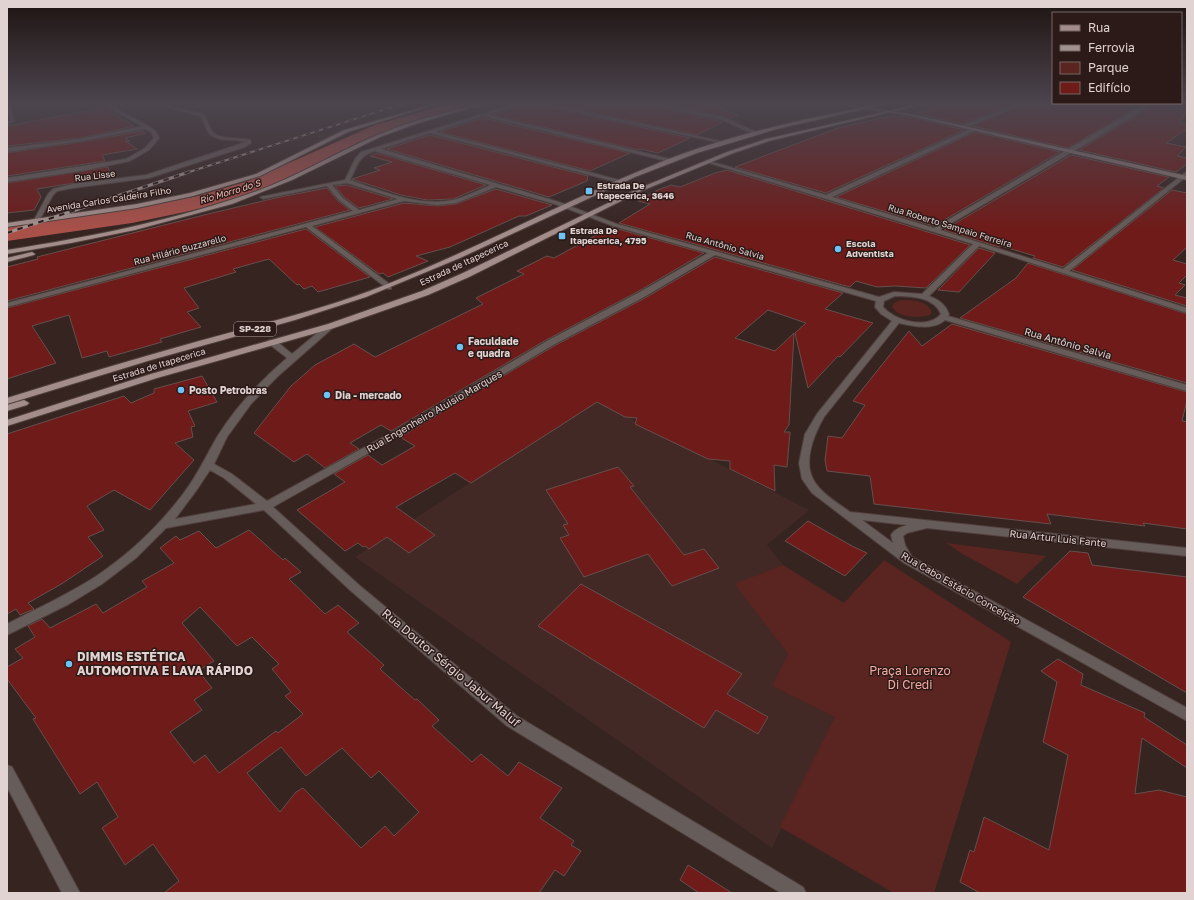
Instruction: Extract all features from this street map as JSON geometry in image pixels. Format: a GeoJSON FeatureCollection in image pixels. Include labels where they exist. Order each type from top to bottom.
{"type":"FeatureCollection","features":[{"type":"Feature","properties":{"kind":"main road","name":"Avenida Carlos Caldeira Filho"},"geometry":{"type":"LineString","coordinates":[[7,225],[167,201],[258,175],[316,146]]}},
{"type":"Feature","properties":{"kind":"main road"},"geometry":{"type":"LineString","coordinates":[[7,260],[179,218],[260,192],[298,176],[356,146]]}},
{"type":"Feature","properties":{"kind":"main road","name":"Estrada de Itapecerica"},"geometry":{"type":"LineString","coordinates":[[7,401],[104,371],[350,301],[388,287],[620,181],[671,160],[711,146]]}},
{"type":"Feature","properties":{"kind":"main road","name":"Estrada de Itapecerica"},"geometry":{"type":"LineString","coordinates":[[7,423],[147,378],[331,326],[425,293],[466,275],[637,191],[708,161],[751,146]]}},
{"type":"Feature","properties":{"kind":"main road"},"geometry":{"type":"LineString","coordinates":[[1047,146],[1186,176]]}},
{"type":"Feature","properties":{"kind":"main road"},"geometry":{"type":"LineString","coordinates":[[7,252],[91,239]]}},
{"type":"Feature","properties":{"kind":"main road"},"geometry":{"type":"LineString","coordinates":[[7,408],[58,391],[104,371]]}},
{"type":"Feature","properties":{"kind":"street"},"geometry":{"type":"LineString","coordinates":[[7,150],[37,146]]}},
{"type":"Feature","properties":{"kind":"street"},"geometry":{"type":"LineString","coordinates":[[7,180],[87,168],[128,160],[150,146]]}},
{"type":"Feature","properties":{"kind":"street","name":"Rua Lisse"},"geometry":{"type":"LineString","coordinates":[[37,220],[51,194],[56,190],[155,175],[239,146]]}},
{"type":"Feature","properties":{"kind":"street"},"geometry":{"type":"LineString","coordinates":[[347,181],[362,154],[385,146]]}},
{"type":"Feature","properties":{"kind":"street"},"geometry":{"type":"LineString","coordinates":[[485,146],[620,181]]}},
{"type":"Feature","properties":{"kind":"street"},"geometry":{"type":"LineString","coordinates":[[613,146],[671,160]]}},
{"type":"Feature","properties":{"kind":"street"},"geometry":{"type":"LineString","coordinates":[[826,197],[937,146]]}},
{"type":"Feature","properties":{"kind":"street"},"geometry":{"type":"LineString","coordinates":[[935,230],[1077,146]]}},
{"type":"Feature","properties":{"kind":"street","name":"Rua Antônio Salvia"},"geometry":{"type":"LineString","coordinates":[[375,149],[567,206],[615,225],[880,300]]}},
{"type":"Feature","properties":{"kind":"street","name":"Rua Roberto Sampaio Ferreira"},"geometry":{"type":"LineString","coordinates":[[708,161],[935,230],[1187,310]]}},
{"type":"Feature","properties":{"kind":"street"},"geometry":{"type":"LineString","coordinates":[[1064,271],[1186,176]]}},
{"type":"Feature","properties":{"kind":"street"},"geometry":{"type":"LineString","coordinates":[[263,197],[347,181],[402,200],[449,202],[496,184]]}},
{"type":"Feature","properties":{"kind":"street"},"geometry":{"type":"LineString","coordinates":[[328,184],[341,199],[357,212]]}},
{"type":"Feature","properties":{"kind":"street","name":"Rua Hilário Buzzarello"},"geometry":{"type":"LineString","coordinates":[[7,305],[402,200]]}},
{"type":"Feature","properties":{"kind":"street"},"geometry":{"type":"LineString","coordinates":[[307,226],[388,287]]}},
{"type":"Feature","properties":{"kind":"street"},"geometry":{"type":"LineString","coordinates":[[924,297],[977,244]]}},
{"type":"Feature","properties":{"kind":"street","name":"Rua Engenheiro Aluisio Marques"},"geometry":{"type":"LineString","coordinates":[[163,525],[266,506],[412,425],[550,343],[641,295],[714,253]]}},
{"type":"Feature","properties":{"kind":"street"},"geometry":{"type":"LineString","coordinates":[[901,294],[924,297],[942,306],[945,310],[944,318],[929,324],[913,324],[897,320],[880,310],[878,303],[880,300],[888,296],[901,294]]}},
{"type":"Feature","properties":{"kind":"street","name":"Rua Antônio Salvia"},"geometry":{"type":"LineString","coordinates":[[944,318],[1187,388]]}},
{"type":"Feature","properties":{"kind":"street","name":"Rua Cabo Estácio Conceição"},"geometry":{"type":"LineString","coordinates":[[897,320],[820,416],[810,434],[804,463],[807,478],[816,491],[845,515],[908,560],[1187,715]]}},
{"type":"Feature","properties":{"kind":"street"},"geometry":{"type":"LineString","coordinates":[[7,630],[98,581],[127,558],[163,525],[190,492],[208,465],[225,433],[238,415],[291,357],[331,326]]}},
{"type":"Feature","properties":{"kind":"street"},"geometry":{"type":"LineString","coordinates":[[272,342],[291,357]]}},
{"type":"Feature","properties":{"kind":"street","name":"Rua Doutor Sérgio Jabur Maluf"},"geometry":{"type":"LineString","coordinates":[[208,465],[228,476],[266,506],[355,588],[466,684],[512,720],[555,748],[797,893]]}},
{"type":"Feature","properties":{"kind":"street","name":"Rua Artur Luis Fante"},"geometry":{"type":"LineString","coordinates":[[845,515],[1187,552]]}},
{"type":"Feature","properties":{"kind":"street","name":"Rua Artur Luis Fante"},"geometry":{"type":"LineString","coordinates":[[908,560],[899,545],[897,535],[904,530],[930,524]]}},
{"type":"Feature","properties":{"kind":"street"},"geometry":{"type":"LineString","coordinates":[[7,772],[72,893]]}},
{"type":"Feature","properties":{"kind":"shaded area"},"geometry":{"type":"Polygon","coordinates":[[[597,401],[809,510],[767,545],[783,565],[736,584],[788,654],[772,686],[835,717],[772,848],[355,557],[597,401]]]}},
{"type":"Feature","properties":{"kind":"green space"},"geometry":{"type":"Polygon","coordinates":[[[901,300],[923,303],[932,312],[930,315],[920,317],[904,316],[895,311],[892,307],[894,303],[901,300]]]}},
{"type":"Feature","properties":{"kind":"green space"},"geometry":{"type":"Polygon","coordinates":[[[946,543],[1046,556],[1017,584],[946,543]]]}},
{"type":"Feature","properties":{"kind":"green space","name":"Praça Lorenzo Di Credi"},"geometry":{"type":"Polygon","coordinates":[[[884,560],[1011,642],[934,893],[894,893],[780,827],[835,717],[772,686],[788,654],[735,584],[783,565],[844,603],[884,560]]]}},
{"type":"Feature","properties":{"kind":"building"},"geometry":{"type":"Polygon","coordinates":[[[54,146],[132,146],[137,149],[102,155],[105,161],[7,176],[7,153],[54,146]]]}},
{"type":"Feature","properties":{"kind":"building"},"geometry":{"type":"Polygon","coordinates":[[[396,146],[472,146],[588,176],[587,181],[549,197],[387,149],[396,146]]]}},
{"type":"Feature","properties":{"kind":"building"},"geometry":{"type":"Polygon","coordinates":[[[494,146],[601,146],[630,153],[590,171],[494,146]]]}},
{"type":"Feature","properties":{"kind":"building"},"geometry":{"type":"Polygon","coordinates":[[[621,146],[673,146],[658,153],[641,149],[638,150],[621,146]]]}},
{"type":"Feature","properties":{"kind":"building"},"geometry":{"type":"Polygon","coordinates":[[[790,146],[929,146],[826,193],[735,167],[790,146]]]}},
{"type":"Feature","properties":{"kind":"building"},"geometry":{"type":"Polygon","coordinates":[[[945,146],[1034,146],[1060,152],[934,226],[836,197],[945,146]]]}},
{"type":"Feature","properties":{"kind":"building"},"geometry":{"type":"Polygon","coordinates":[[[1059,146],[1071,146],[1068,148],[1059,146]]]}},
{"type":"Feature","properties":{"kind":"building"},"geometry":{"type":"Polygon","coordinates":[[[1086,146],[1181,146],[1186,147],[1177,156],[1187,158],[1187,164],[1176,172],[1079,150],[1086,146]]]}},
{"type":"Feature","properties":{"kind":"building"},"geometry":{"type":"Polygon","coordinates":[[[377,153],[486,185],[453,199],[427,200],[401,195],[352,179],[380,170],[374,168],[392,162],[370,156],[377,153]]]}},
{"type":"Feature","properties":{"kind":"building"},"geometry":{"type":"Polygon","coordinates":[[[1071,155],[1169,177],[1157,186],[1164,188],[1063,267],[1033,258],[1035,256],[1001,246],[999,247],[944,230],[1071,155]]]}},
{"type":"Feature","properties":{"kind":"building"},"geometry":{"type":"Polygon","coordinates":[[[108,167],[111,177],[37,189],[41,197],[34,210],[7,213],[7,183],[108,167]]]}},
{"type":"Feature","properties":{"kind":"building"},"geometry":{"type":"Polygon","coordinates":[[[727,170],[970,245],[926,288],[895,286],[877,287],[856,281],[850,287],[619,223],[650,204],[638,201],[658,190],[671,185],[680,187],[715,173],[727,170]]]}},
{"type":"Feature","properties":{"kind":"building"},"geometry":{"type":"Polygon","coordinates":[[[347,185],[393,199],[359,208],[344,197],[335,186],[347,185]]]}},
{"type":"Feature","properties":{"kind":"building"},"geometry":{"type":"Polygon","coordinates":[[[327,188],[338,201],[350,210],[7,301],[7,267],[38,259],[37,257],[208,214],[280,197],[327,188]]]}},
{"type":"Feature","properties":{"kind":"building"},"geometry":{"type":"Polygon","coordinates":[[[496,189],[552,205],[526,216],[519,216],[450,247],[416,256],[428,261],[388,277],[383,273],[379,274],[315,227],[404,203],[437,206],[456,204],[496,189]]]}},
{"type":"Feature","properties":{"kind":"building"},"geometry":{"type":"Polygon","coordinates":[[[1172,190],[1187,193],[1187,247],[1173,260],[1187,264],[1187,275],[1179,283],[1185,285],[1175,295],[1187,298],[1187,306],[1072,270],[1172,190]]]}},
{"type":"Feature","properties":{"kind":"building"},"geometry":{"type":"Polygon","coordinates":[[[611,227],[704,253],[637,292],[546,340],[391,431],[381,425],[350,443],[359,449],[325,468],[307,454],[294,462],[254,433],[291,386],[315,365],[354,344],[375,357],[483,304],[476,298],[524,274],[517,271],[547,256],[554,258],[611,227]]]}},
{"type":"Feature","properties":{"kind":"building"},"geometry":{"type":"Polygon","coordinates":[[[306,229],[370,277],[318,292],[312,286],[304,289],[299,284],[297,285],[269,259],[233,269],[236,272],[184,288],[199,308],[187,312],[201,327],[160,339],[162,342],[109,357],[107,351],[82,358],[69,315],[32,326],[56,363],[7,379],[7,308],[306,229]]]}},
{"type":"Feature","properties":{"kind":"building"},"geometry":{"type":"Polygon","coordinates":[[[979,248],[995,253],[959,292],[938,290],[979,248]]]}},
{"type":"Feature","properties":{"kind":"building"},"geometry":{"type":"Polygon","coordinates":[[[715,257],[843,293],[825,309],[873,323],[840,357],[838,356],[808,388],[795,333],[806,323],[768,310],[735,338],[775,351],[794,333],[789,425],[784,432],[790,432],[787,467],[774,465],[775,491],[730,469],[730,461],[708,459],[635,424],[637,418],[625,417],[597,402],[471,483],[455,473],[396,507],[435,535],[409,553],[387,537],[369,549],[358,543],[345,551],[297,510],[345,482],[334,474],[368,455],[382,465],[415,446],[400,437],[554,346],[645,298],[715,257]]]}},
{"type":"Feature","properties":{"kind":"building"},"geometry":{"type":"Polygon","coordinates":[[[1028,263],[1187,314],[1187,383],[960,318],[1016,278],[1028,263]]]}},
{"type":"Feature","properties":{"kind":"building"},"geometry":{"type":"Polygon","coordinates":[[[952,324],[1187,392],[1187,400],[1182,421],[1187,422],[1187,529],[1143,523],[1145,526],[1047,514],[1051,524],[874,504],[870,476],[827,471],[825,460],[828,436],[842,438],[865,405],[853,401],[909,331],[922,346],[952,324]]]}},
{"type":"Feature","properties":{"kind":"building"},"geometry":{"type":"Polygon","coordinates":[[[202,376],[217,402],[188,411],[195,426],[191,427],[193,437],[175,443],[194,460],[150,510],[114,490],[87,506],[104,530],[88,537],[103,556],[63,583],[28,603],[34,609],[20,615],[16,609],[7,614],[7,434],[124,396],[131,403],[154,393],[154,389],[202,376]]]}},
{"type":"Feature","properties":{"kind":"building"},"geometry":{"type":"Polygon","coordinates":[[[618,467],[634,486],[630,487],[684,555],[704,549],[719,568],[672,586],[648,554],[584,577],[560,538],[569,535],[563,525],[568,524],[546,490],[618,467]]]}},
{"type":"Feature","properties":{"kind":"building"},"geometry":{"type":"Polygon","coordinates":[[[808,521],[867,553],[845,576],[785,541],[808,521]]]}},
{"type":"Feature","properties":{"kind":"building"},"geometry":{"type":"Polygon","coordinates":[[[249,530],[283,560],[285,558],[301,572],[289,579],[325,614],[338,605],[359,623],[347,632],[384,665],[380,669],[415,700],[417,699],[439,720],[432,726],[472,762],[481,754],[508,776],[519,762],[562,788],[540,818],[574,841],[571,845],[581,851],[564,876],[555,870],[539,893],[164,893],[179,881],[153,844],[125,865],[102,828],[118,817],[97,782],[80,794],[33,719],[36,718],[7,679],[7,667],[23,658],[15,649],[35,637],[28,626],[42,619],[50,628],[96,604],[103,613],[147,587],[142,581],[174,563],[160,548],[176,536],[180,540],[199,531],[216,548],[249,530]],[[200,607],[182,623],[214,661],[201,669],[203,671],[200,673],[212,688],[194,700],[202,710],[170,732],[194,763],[205,755],[219,773],[276,731],[278,733],[303,714],[285,696],[291,692],[272,669],[279,664],[252,637],[237,646],[200,607]],[[281,747],[247,773],[280,812],[296,792],[303,788],[361,848],[385,826],[394,836],[419,812],[379,771],[371,778],[342,748],[306,776],[281,747]]]}},
{"type":"Feature","properties":{"kind":"building"},"geometry":{"type":"Polygon","coordinates":[[[1070,551],[1088,553],[1092,565],[1187,577],[1187,693],[1023,597],[1070,551]]]}},
{"type":"Feature","properties":{"kind":"building"},"geometry":{"type":"Polygon","coordinates":[[[581,584],[742,674],[727,694],[768,717],[758,734],[716,710],[704,728],[538,626],[581,584]]]}},
{"type":"Feature","properties":{"kind":"building"},"geometry":{"type":"Polygon","coordinates":[[[1058,659],[1083,674],[1081,685],[1145,713],[1144,717],[1187,745],[1187,768],[1142,738],[1135,794],[1159,790],[1187,797],[1187,893],[980,893],[960,882],[970,850],[974,852],[984,817],[1049,850],[1068,755],[1043,742],[1057,682],[1041,671],[1058,659]]]}},
{"type":"Feature","properties":{"kind":"building"},"geometry":{"type":"Polygon","coordinates":[[[688,865],[732,893],[699,893],[680,880],[688,865]]]}},
{"type":"Feature","properties":{"kind":"waterway","name":"Rio Morro do S"},"geometry":{"type":"LineString","coordinates":[[7,233],[132,216],[201,202],[256,186],[344,146]]}},
{"type":"Feature","properties":{"kind":"railway"},"geometry":{"type":"LineString","coordinates":[[186,173],[271,146]]}},
{"type":"Feature","properties":{"kind":"railway"},"geometry":{"type":"LineString","coordinates":[[7,233],[186,173]]}},
{"type":"Feature","properties":{"kind":"place","name":"Estrada De Itapecerica, 3646"},"geometry":{"type":"Point","coordinates":[589,191]}},
{"type":"Feature","properties":{"kind":"place","name":"Estrada De Itapecerica, 4795"},"geometry":{"type":"Point","coordinates":[562,236]}},
{"type":"Feature","properties":{"kind":"place","name":"Escola Adventista"},"geometry":{"type":"Point","coordinates":[838,249]}},
{"type":"Feature","properties":{"kind":"place","name":"Faculdade e quadra"},"geometry":{"type":"Point","coordinates":[460,347]}},
{"type":"Feature","properties":{"kind":"place","name":"Posto Petrobras"},"geometry":{"type":"Point","coordinates":[181,390]}},
{"type":"Feature","properties":{"kind":"place","name":"Dia - mercado"},"geometry":{"type":"Point","coordinates":[327,395]}},
{"type":"Feature","properties":{"kind":"place","name":"DIMMIS ESTÉTICA AUTOMOTIVA E LAVA RÁPIDO"},"geometry":{"type":"Point","coordinates":[69,664]}}]}
